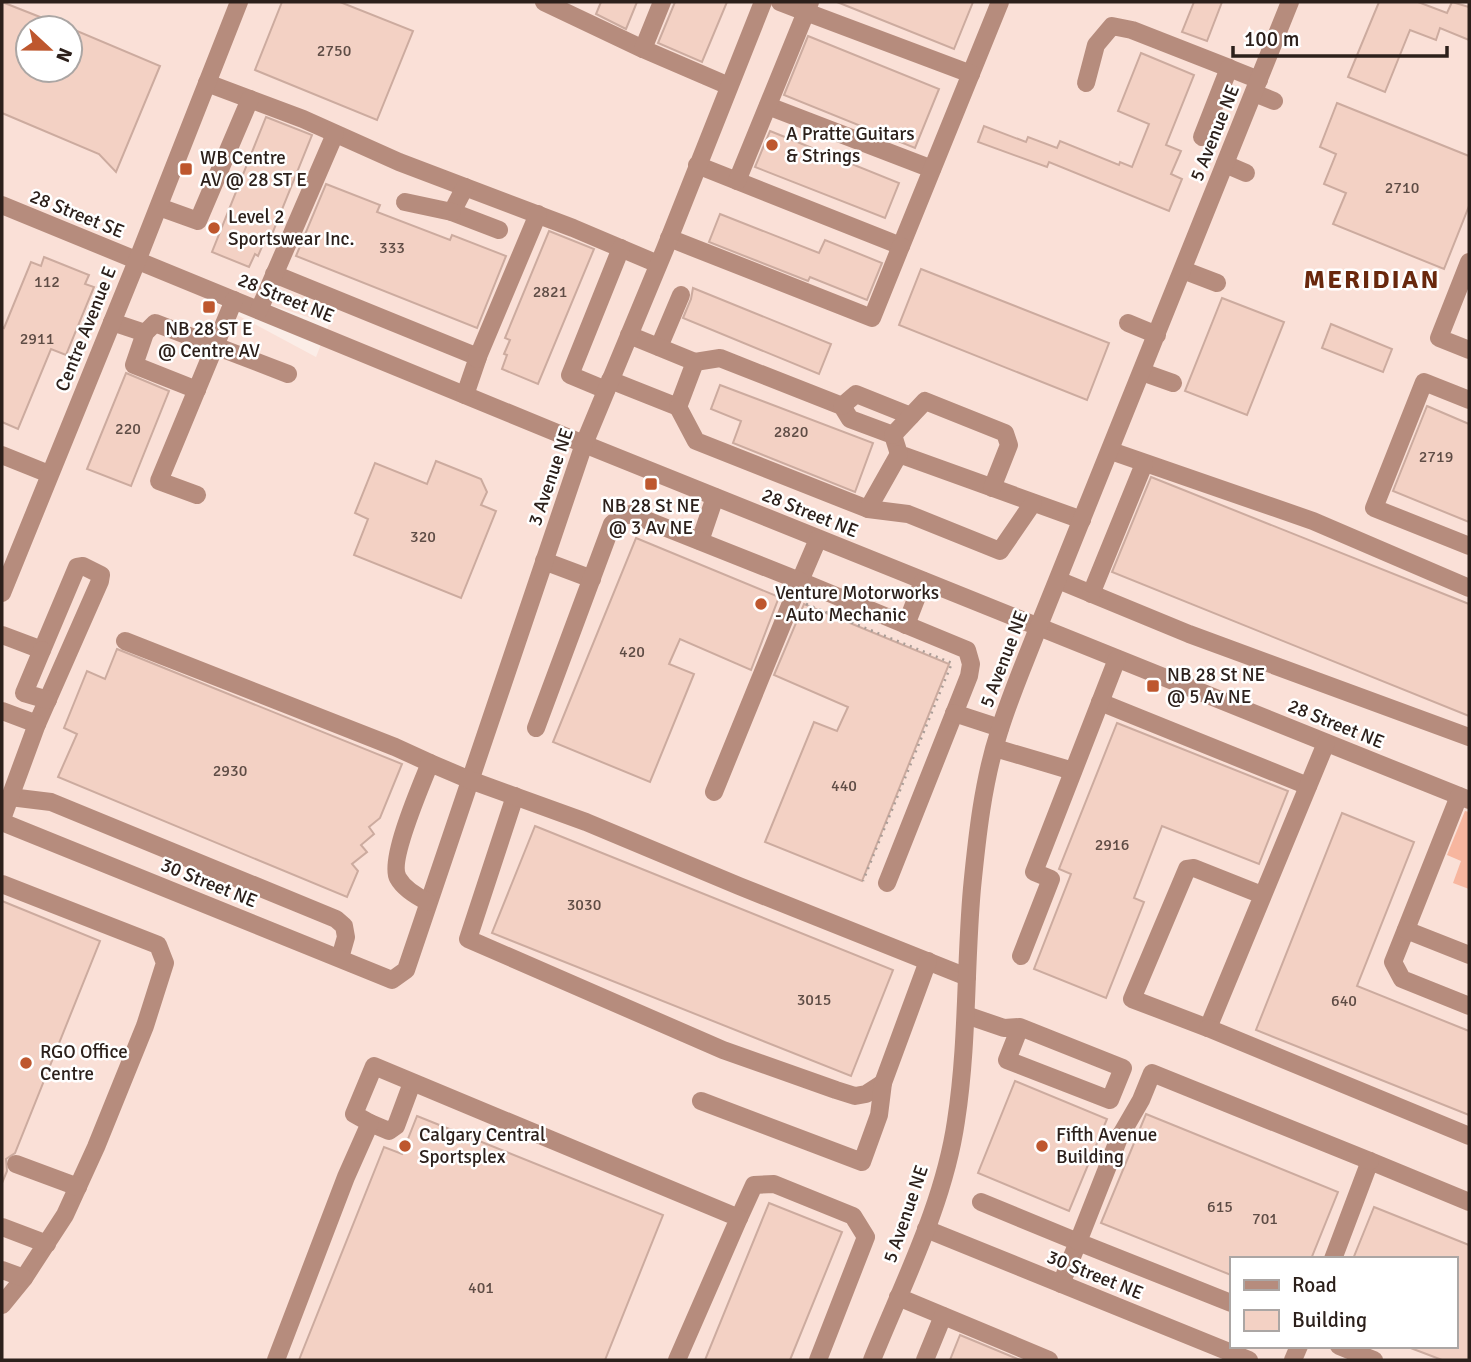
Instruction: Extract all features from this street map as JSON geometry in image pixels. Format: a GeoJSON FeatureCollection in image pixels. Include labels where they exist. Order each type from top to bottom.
{"type":"FeatureCollection","features":[{"type":"Feature","properties":{"kind":"street","name":"Centre Avenue E"},"geometry":{"type":"LineString","coordinates":[[2,593],[239,2]]}},
{"type":"Feature","properties":{"kind":"street"},"geometry":{"type":"LineString","coordinates":[[544,2],[729,86]]}},
{"type":"Feature","properties":{"kind":"street"},"geometry":{"type":"LineString","coordinates":[[643,49],[662,2]]}},
{"type":"Feature","properties":{"kind":"street","name":"3 Avenue NE"},"geometry":{"type":"LineString","coordinates":[[400,974],[406,970],[583,444],[669,238],[762,2]]}},
{"type":"Feature","properties":{"kind":"street"},"geometry":{"type":"LineString","coordinates":[[780,2],[808,7],[971,74]]}},
{"type":"Feature","properties":{"kind":"street"},"geometry":{"type":"LineString","coordinates":[[669,238],[872,318],[1000,2]]}},
{"type":"Feature","properties":{"kind":"street","name":"5 Avenue NE"},"geometry":{"type":"LineString","coordinates":[[872,1360],[926,1229],[956,1124],[966,1015],[972,888],[985,796],[1000,728],[1290,2]]}},
{"type":"Feature","properties":{"kind":"street"},"geometry":{"type":"LineString","coordinates":[[737,181],[808,7]]}},
{"type":"Feature","properties":{"kind":"street"},"geometry":{"type":"LineString","coordinates":[[1086,83],[1096,45],[1112,26],[1132,30],[1229,68],[1273,101]]}},
{"type":"Feature","properties":{"kind":"street"},"geometry":{"type":"LineString","coordinates":[[1202,137],[1229,68]]}},
{"type":"Feature","properties":{"kind":"street"},"geometry":{"type":"LineString","coordinates":[[207,83],[658,264]]}},
{"type":"Feature","properties":{"kind":"street"},"geometry":{"type":"LineString","coordinates":[[159,206],[198,221],[250,99]]}},
{"type":"Feature","properties":{"kind":"street"},"geometry":{"type":"LineString","coordinates":[[768,106],[933,169]]}},
{"type":"Feature","properties":{"kind":"street"},"geometry":{"type":"LineString","coordinates":[[259,310],[335,134]]}},
{"type":"Feature","properties":{"kind":"street"},"geometry":{"type":"LineString","coordinates":[[1225,164],[1246,173]]}},
{"type":"Feature","properties":{"kind":"street"},"geometry":{"type":"LineString","coordinates":[[697,165],[901,246]]}},
{"type":"Feature","properties":{"kind":"street"},"geometry":{"type":"LineString","coordinates":[[452,212],[465,187]]}},
{"type":"Feature","properties":{"kind":"street"},"geometry":{"type":"LineString","coordinates":[[405,202],[452,212],[499,230]]}},
{"type":"Feature","properties":{"kind":"street","name":"28 Street SE"},"geometry":{"type":"LineString","coordinates":[[4,212],[137,261]]}},
{"type":"Feature","properties":{"kind":"street"},"geometry":{"type":"LineString","coordinates":[[465,395],[538,214]]}},
{"type":"Feature","properties":{"kind":"street"},"geometry":{"type":"LineString","coordinates":[[621,248],[570,375],[678,407],[696,441],[868,509],[908,514],[1000,551],[1032,503]]}},
{"type":"Feature","properties":{"kind":"street","name":"28 Street NE"},"geometry":{"type":"LineString","coordinates":[[137,261],[583,444],[1464,798]]}},
{"type":"Feature","properties":{"kind":"street"},"geometry":{"type":"LineString","coordinates":[[1469,262],[1439,338],[1469,350]]}},
{"type":"Feature","properties":{"kind":"street"},"geometry":{"type":"LineString","coordinates":[[1183,270],[1217,283]]}},
{"type":"Feature","properties":{"kind":"street"},"geometry":{"type":"LineString","coordinates":[[274,274],[478,359]]}},
{"type":"Feature","properties":{"kind":"street"},"geometry":{"type":"LineString","coordinates":[[659,347],[681,295]]}},
{"type":"Feature","properties":{"kind":"street"},"geometry":{"type":"LineString","coordinates":[[197,495],[159,481],[234,300]]}},
{"type":"Feature","properties":{"kind":"street"},"geometry":{"type":"LineString","coordinates":[[112,322],[145,334]]}},
{"type":"Feature","properties":{"kind":"street"},"geometry":{"type":"LineString","coordinates":[[197,390],[134,365],[145,334],[155,323],[288,374]]}},
{"type":"Feature","properties":{"kind":"street"},"geometry":{"type":"LineString","coordinates":[[1128,323],[1157,335]]}},
{"type":"Feature","properties":{"kind":"street"},"geometry":{"type":"LineString","coordinates":[[629,335],[695,362],[720,358],[842,406],[850,419],[893,435]]}},
{"type":"Feature","properties":{"kind":"street"},"geometry":{"type":"LineString","coordinates":[[678,407],[695,362]]}},
{"type":"Feature","properties":{"kind":"street"},"geometry":{"type":"LineString","coordinates":[[1142,372],[1173,383]]}},
{"type":"Feature","properties":{"kind":"street"},"geometry":{"type":"LineString","coordinates":[[1469,401],[1424,382],[1374,508],[1469,546]]}},
{"type":"Feature","properties":{"kind":"street"},"geometry":{"type":"LineString","coordinates":[[842,406],[856,394],[911,416]]}},
{"type":"Feature","properties":{"kind":"street"},"geometry":{"type":"LineString","coordinates":[[893,435],[925,401],[1005,433],[1009,445],[992,488]]}},
{"type":"Feature","properties":{"kind":"street"},"geometry":{"type":"LineString","coordinates":[[868,509],[899,454],[893,435]]}},
{"type":"Feature","properties":{"kind":"street"},"geometry":{"type":"LineString","coordinates":[[1111,451],[1313,522],[1469,588]]}},
{"type":"Feature","properties":{"kind":"street"},"geometry":{"type":"LineString","coordinates":[[899,454],[1082,520]]}},
{"type":"Feature","properties":{"kind":"street"},"geometry":{"type":"LineString","coordinates":[[2,455],[49,474]]}},
{"type":"Feature","properties":{"kind":"street"},"geometry":{"type":"LineString","coordinates":[[1091,594],[1144,464]]}},
{"type":"Feature","properties":{"kind":"street"},"geometry":{"type":"LineString","coordinates":[[700,541],[715,497]]}},
{"type":"Feature","properties":{"kind":"street"},"geometry":{"type":"LineString","coordinates":[[536,728],[612,524],[620,517],[631,514],[967,650],[971,664],[969,676],[887,883]]}},
{"type":"Feature","properties":{"kind":"street"},"geometry":{"type":"LineString","coordinates":[[714,792],[818,539]]}},
{"type":"Feature","properties":{"kind":"street"},"geometry":{"type":"LineString","coordinates":[[544,561],[592,579]]}},
{"type":"Feature","properties":{"kind":"street"},"geometry":{"type":"LineString","coordinates":[[2,821],[37,724],[48,700],[101,575],[83,566],[77,567],[24,692],[48,700]]}},
{"type":"Feature","properties":{"kind":"street"},"geometry":{"type":"LineString","coordinates":[[1058,580],[1189,634],[1469,737]]}},
{"type":"Feature","properties":{"kind":"street"},"geometry":{"type":"LineString","coordinates":[[905,625],[923,581]]}},
{"type":"Feature","properties":{"kind":"street"},"geometry":{"type":"LineString","coordinates":[[2,635],[42,650]]}},
{"type":"Feature","properties":{"kind":"street"},"geometry":{"type":"LineString","coordinates":[[125,641],[383,742],[470,780],[586,822],[968,977]]}},
{"type":"Feature","properties":{"kind":"street"},"geometry":{"type":"LineString","coordinates":[[1021,956],[1051,879],[1034,872],[1117,659]]}},
{"type":"Feature","properties":{"kind":"street"},"geometry":{"type":"LineString","coordinates":[[1100,702],[1308,786]]}},
{"type":"Feature","properties":{"kind":"street"},"geometry":{"type":"LineString","coordinates":[[2,711],[37,724]]}},
{"type":"Feature","properties":{"kind":"street"},"geometry":{"type":"LineString","coordinates":[[954,713],[1000,728]]}},
{"type":"Feature","properties":{"kind":"street"},"geometry":{"type":"LineString","coordinates":[[1208,1028],[1326,743]]}},
{"type":"Feature","properties":{"kind":"street"},"geometry":{"type":"LineString","coordinates":[[995,748],[1073,771]]}},
{"type":"Feature","properties":{"kind":"street"},"geometry":{"type":"LineString","coordinates":[[428,902],[416,896],[397,878],[396,866],[402,836],[429,763]]}},
{"type":"Feature","properties":{"kind":"street"},"geometry":{"type":"LineString","coordinates":[[515,796],[468,939],[723,1049],[836,1090],[855,1096],[866,1094],[883,1083]]}},
{"type":"Feature","properties":{"kind":"street"},"geometry":{"type":"LineString","coordinates":[[10,797],[51,802],[336,919],[344,926],[346,937],[340,958]]}},
{"type":"Feature","properties":{"kind":"street"},"geometry":{"type":"LineString","coordinates":[[1464,798],[1393,962],[1402,979],[1469,1006]]}},
{"type":"Feature","properties":{"kind":"street","name":"30 Street NE"},"geometry":{"type":"LineString","coordinates":[[2,821],[392,980],[400,974]]}},
{"type":"Feature","properties":{"kind":"street"},"geometry":{"type":"LineString","coordinates":[[1262,895],[1194,868],[1187,869],[1132,999],[1469,1136]]}},
{"type":"Feature","properties":{"kind":"street"},"geometry":{"type":"LineString","coordinates":[[2,884],[158,945],[165,963],[145,1026],[65,1215],[24,1279],[2,1305]]}},
{"type":"Feature","properties":{"kind":"street"},"geometry":{"type":"LineString","coordinates":[[1406,930],[1469,955]]}},
{"type":"Feature","properties":{"kind":"street"},"geometry":{"type":"LineString","coordinates":[[701,1101],[862,1162],[879,1115],[883,1083],[928,961]]}},
{"type":"Feature","properties":{"kind":"street"},"geometry":{"type":"LineString","coordinates":[[966,1015],[1004,1028],[1020,1027],[1123,1068],[1111,1100],[1007,1060],[1020,1027]]}},
{"type":"Feature","properties":{"kind":"street"},"geometry":{"type":"LineString","coordinates":[[412,1083],[396,1126],[389,1131],[354,1114],[374,1066],[739,1218]]}},
{"type":"Feature","properties":{"kind":"street"},"geometry":{"type":"LineString","coordinates":[[1061,1284],[1119,1138],[1141,1100],[1152,1073],[1469,1202]]}},
{"type":"Feature","properties":{"kind":"street"},"geometry":{"type":"LineString","coordinates":[[276,1360],[346,1177],[370,1123]]}},
{"type":"Feature","properties":{"kind":"street"},"geometry":{"type":"LineString","coordinates":[[1334,1257],[1370,1161]]}},
{"type":"Feature","properties":{"kind":"street"},"geometry":{"type":"LineString","coordinates":[[16,1164],[78,1187]]}},
{"type":"Feature","properties":{"kind":"street"},"geometry":{"type":"LineString","coordinates":[[677,1360],[754,1185],[774,1184],[853,1216],[866,1237],[818,1360]]}},
{"type":"Feature","properties":{"kind":"street"},"geometry":{"type":"LineString","coordinates":[[981,1202],[1230,1303]]}},
{"type":"Feature","properties":{"kind":"street"},"geometry":{"type":"LineString","coordinates":[[2,1227],[47,1244]]}},
{"type":"Feature","properties":{"kind":"street","name":"30 Street NE"},"geometry":{"type":"LineString","coordinates":[[926,1229],[1249,1360]]}},
{"type":"Feature","properties":{"kind":"street"},"geometry":{"type":"LineString","coordinates":[[2,1270],[24,1279]]}},
{"type":"Feature","properties":{"kind":"street"},"geometry":{"type":"LineString","coordinates":[[898,1297],[1049,1360]]}},
{"type":"Feature","properties":{"kind":"street"},"geometry":{"type":"LineString","coordinates":[[925,1360],[943,1316]]}},
{"type":"Feature","properties":{"kind":"street"},"geometry":{"type":"LineString","coordinates":[[1344,1348],[1374,1360]]}},
{"type":"Feature","properties":{"kind":"path"},"geometry":{"type":"LineString","coordinates":[[806,604],[951,663],[863,881]]}},
{"type":"Feature","properties":{"kind":"shaded area"},"geometry":{"type":"Polygon","coordinates":[[[2,2],[1469,2],[1469,1360],[2,1360],[2,2]],[[143,263],[142,264],[316,357],[329,324],[143,263]]]}},
{"type":"Feature","properties":{"kind":"shaded area"},"geometry":{"type":"Polygon","coordinates":[[[1465,811],[1469,812],[1469,889],[1453,883],[1461,861],[1447,855],[1465,811]]]}},
{"type":"Feature","properties":{"kind":"building"},"geometry":{"type":"Polygon","coordinates":[[[2,2],[32,14],[14,14],[14,84],[84,84],[84,34],[160,66],[116,172],[99,154],[2,113],[2,2]]]}},
{"type":"Feature","properties":{"kind":"building"},"geometry":{"type":"Polygon","coordinates":[[[282,2],[340,2],[413,31],[377,120],[255,70],[282,2]]]}},
{"type":"Feature","properties":{"kind":"building"},"geometry":{"type":"Polygon","coordinates":[[[601,2],[637,2],[626,29],[596,14],[601,2]]]}},
{"type":"Feature","properties":{"kind":"building"},"geometry":{"type":"Polygon","coordinates":[[[675,2],[727,2],[702,62],[658,43],[675,2]]]}},
{"type":"Feature","properties":{"kind":"building"},"geometry":{"type":"Polygon","coordinates":[[[837,2],[973,2],[954,49],[837,2]]]}},
{"type":"Feature","properties":{"kind":"building"},"geometry":{"type":"Polygon","coordinates":[[[1194,2],[1222,2],[1207,41],[1182,32],[1194,2]]]}},
{"type":"Feature","properties":{"kind":"building"},"geometry":{"type":"Polygon","coordinates":[[[1379,2],[1418,2],[1447,13],[1452,2],[1469,7],[1469,40],[1440,28],[1436,40],[1410,30],[1385,92],[1348,77],[1379,2]]]}},
{"type":"Feature","properties":{"kind":"building"},"geometry":{"type":"Polygon","coordinates":[[[808,36],[939,89],[915,148],[784,95],[808,36]]]}},
{"type":"Feature","properties":{"kind":"building"},"geometry":{"type":"Polygon","coordinates":[[[1141,53],[1194,75],[1166,145],[1181,151],[1171,174],[1182,179],[1169,211],[1049,162],[1047,167],[978,142],[984,126],[1026,142],[1028,137],[1057,148],[1060,141],[1119,165],[1120,162],[1132,167],[1149,124],[1118,111],[1141,53]]]}},
{"type":"Feature","properties":{"kind":"building"},"geometry":{"type":"Polygon","coordinates":[[[1337,103],[1469,156],[1469,206],[1444,269],[1333,224],[1346,193],[1324,184],[1336,154],[1320,147],[1337,103]]]}},
{"type":"Feature","properties":{"kind":"building"},"geometry":{"type":"Polygon","coordinates":[[[266,117],[312,135],[268,244],[264,242],[249,267],[212,252],[266,117]]]}},
{"type":"Feature","properties":{"kind":"building"},"geometry":{"type":"Polygon","coordinates":[[[770,131],[899,183],[885,218],[755,167],[770,131]]]}},
{"type":"Feature","properties":{"kind":"building"},"geometry":{"type":"Polygon","coordinates":[[[326,184],[380,205],[377,212],[450,240],[452,235],[506,256],[477,328],[296,256],[326,184]]]}},
{"type":"Feature","properties":{"kind":"building"},"geometry":{"type":"Polygon","coordinates":[[[720,214],[819,253],[825,240],[882,263],[867,300],[810,277],[808,281],[709,242],[720,214]]]}},
{"type":"Feature","properties":{"kind":"building"},"geometry":{"type":"Polygon","coordinates":[[[549,231],[594,249],[538,384],[502,369],[510,340],[505,338],[549,231]]]}},
{"type":"Feature","properties":{"kind":"building"},"geometry":{"type":"Polygon","coordinates":[[[44,257],[89,275],[85,284],[94,287],[66,355],[51,349],[18,429],[2,422],[2,327],[4,328],[31,262],[41,266],[44,257]]]}},
{"type":"Feature","properties":{"kind":"building"},"geometry":{"type":"Polygon","coordinates":[[[921,269],[1109,343],[1087,400],[899,325],[921,269]]]}},
{"type":"Feature","properties":{"kind":"building"},"geometry":{"type":"Polygon","coordinates":[[[693,288],[831,344],[819,374],[683,318],[693,288]]]}},
{"type":"Feature","properties":{"kind":"building"},"geometry":{"type":"Polygon","coordinates":[[[1222,298],[1284,322],[1247,415],[1185,391],[1222,298]]]}},
{"type":"Feature","properties":{"kind":"building"},"geometry":{"type":"Polygon","coordinates":[[[1331,324],[1392,349],[1383,372],[1322,348],[1331,324]]]}},
{"type":"Feature","properties":{"kind":"building"},"geometry":{"type":"Polygon","coordinates":[[[126,373],[169,391],[131,486],[87,469],[126,373]]]}},
{"type":"Feature","properties":{"kind":"building"},"geometry":{"type":"Polygon","coordinates":[[[720,385],[873,443],[855,492],[733,443],[741,421],[711,409],[720,385]]]}},
{"type":"Feature","properties":{"kind":"building"},"geometry":{"type":"Polygon","coordinates":[[[1427,406],[1469,424],[1469,522],[1393,491],[1427,406]]]}},
{"type":"Feature","properties":{"kind":"building"},"geometry":{"type":"Polygon","coordinates":[[[436,461],[481,479],[487,492],[481,505],[496,511],[461,598],[354,555],[368,519],[355,513],[375,463],[427,484],[436,461]]]}},
{"type":"Feature","properties":{"kind":"building"},"geometry":{"type":"Polygon","coordinates":[[[1151,477],[1469,604],[1469,716],[1112,572],[1151,477]]]}},
{"type":"Feature","properties":{"kind":"building"},"geometry":{"type":"Polygon","coordinates":[[[636,538],[779,597],[751,670],[680,639],[669,664],[694,674],[650,782],[553,742],[636,538]]]}},
{"type":"Feature","properties":{"kind":"building"},"geometry":{"type":"Polygon","coordinates":[[[804,604],[949,664],[862,881],[765,842],[814,722],[837,731],[848,707],[774,675],[804,604]]]}},
{"type":"Feature","properties":{"kind":"building"},"geometry":{"type":"Polygon","coordinates":[[[117,649],[402,764],[380,818],[369,827],[374,834],[361,845],[367,852],[352,864],[358,871],[347,897],[58,777],[77,734],[64,728],[87,671],[105,679],[117,649]]]}},
{"type":"Feature","properties":{"kind":"building"},"geometry":{"type":"Polygon","coordinates":[[[1117,723],[1288,791],[1259,864],[1162,826],[1134,898],[1144,902],[1106,998],[1034,969],[1071,874],[1059,869],[1117,723]]]}},
{"type":"Feature","properties":{"kind":"building"},"geometry":{"type":"Polygon","coordinates":[[[1342,813],[1414,842],[1357,986],[1469,1031],[1469,1115],[1256,1030],[1342,813]]]}},
{"type":"Feature","properties":{"kind":"building"},"geometry":{"type":"Polygon","coordinates":[[[535,826],[893,970],[851,1076],[492,933],[535,826]]]}},
{"type":"Feature","properties":{"kind":"building","name":"RGO Office Centre"},"geometry":{"type":"Polygon","coordinates":[[[2,901],[100,941],[15,1153],[6,1159],[7,1171],[2,1183],[2,901]]]}},
{"type":"Feature","properties":{"kind":"building","name":"Fifth Avenue Building"},"geometry":{"type":"Polygon","coordinates":[[[1015,1081],[1107,1119],[1069,1211],[978,1173],[1015,1081]]]}},
{"type":"Feature","properties":{"kind":"building"},"geometry":{"type":"Polygon","coordinates":[[[1146,1114],[1338,1192],[1312,1257],[1230,1257],[1230,1275],[1101,1223],[1146,1114]]]}},
{"type":"Feature","properties":{"kind":"building"},"geometry":{"type":"Polygon","coordinates":[[[417,1116],[663,1215],[605,1360],[299,1360],[384,1147],[402,1154],[417,1116]]]}},
{"type":"Feature","properties":{"kind":"building"},"geometry":{"type":"Polygon","coordinates":[[[769,1203],[842,1232],[790,1360],[705,1360],[769,1203]]]}},
{"type":"Feature","properties":{"kind":"building"},"geometry":{"type":"Polygon","coordinates":[[[1374,1207],[1469,1245],[1469,1360],[1442,1360],[1411,1348],[1457,1348],[1457,1257],[1354,1257],[1374,1207]]]}},
{"type":"Feature","properties":{"kind":"building"},"geometry":{"type":"Polygon","coordinates":[[[960,1335],[1020,1360],[950,1360],[960,1335]]]}},
{"type":"Feature","properties":{"kind":"place","name":"A Pratte Guitars & Strings"},"geometry":{"type":"Point","coordinates":[772,145]}},
{"type":"Feature","properties":{"kind":"place","name":"WB Centre AV @ 28 ST E"},"geometry":{"type":"Point","coordinates":[186,169]}},
{"type":"Feature","properties":{"kind":"place","name":"Level 2 Sportswear Inc."},"geometry":{"type":"Point","coordinates":[214,228]}},
{"type":"Feature","properties":{"kind":"place","name":"NB 28 ST E @ Centre AV"},"geometry":{"type":"Point","coordinates":[209,307]}},
{"type":"Feature","properties":{"kind":"place","name":"NB 28 St NE @ 3 Av NE"},"geometry":{"type":"Point","coordinates":[651,484]}},
{"type":"Feature","properties":{"kind":"place","name":"Venture Motorworks - Auto Mechanic"},"geometry":{"type":"Point","coordinates":[761,604]}},
{"type":"Feature","properties":{"kind":"place","name":"NB 28 St NE @ 5 Av NE"},"geometry":{"type":"Point","coordinates":[1153,686]}},
{"type":"Feature","properties":{"kind":"place","name":"RGO Office Centre"},"geometry":{"type":"Point","coordinates":[26,1063]}},
{"type":"Feature","properties":{"kind":"place","name":"Calgary Central Sportsplex"},"geometry":{"type":"Point","coordinates":[405,1146]}},
{"type":"Feature","properties":{"kind":"place","name":"Fifth Avenue Building"},"geometry":{"type":"Point","coordinates":[1042,1146]}},
{"type":"Feature","properties":{"kind":"district","name":"MERIDIAN"},"geometry":{"type":"Point","coordinates":[1372,280]}}]}
